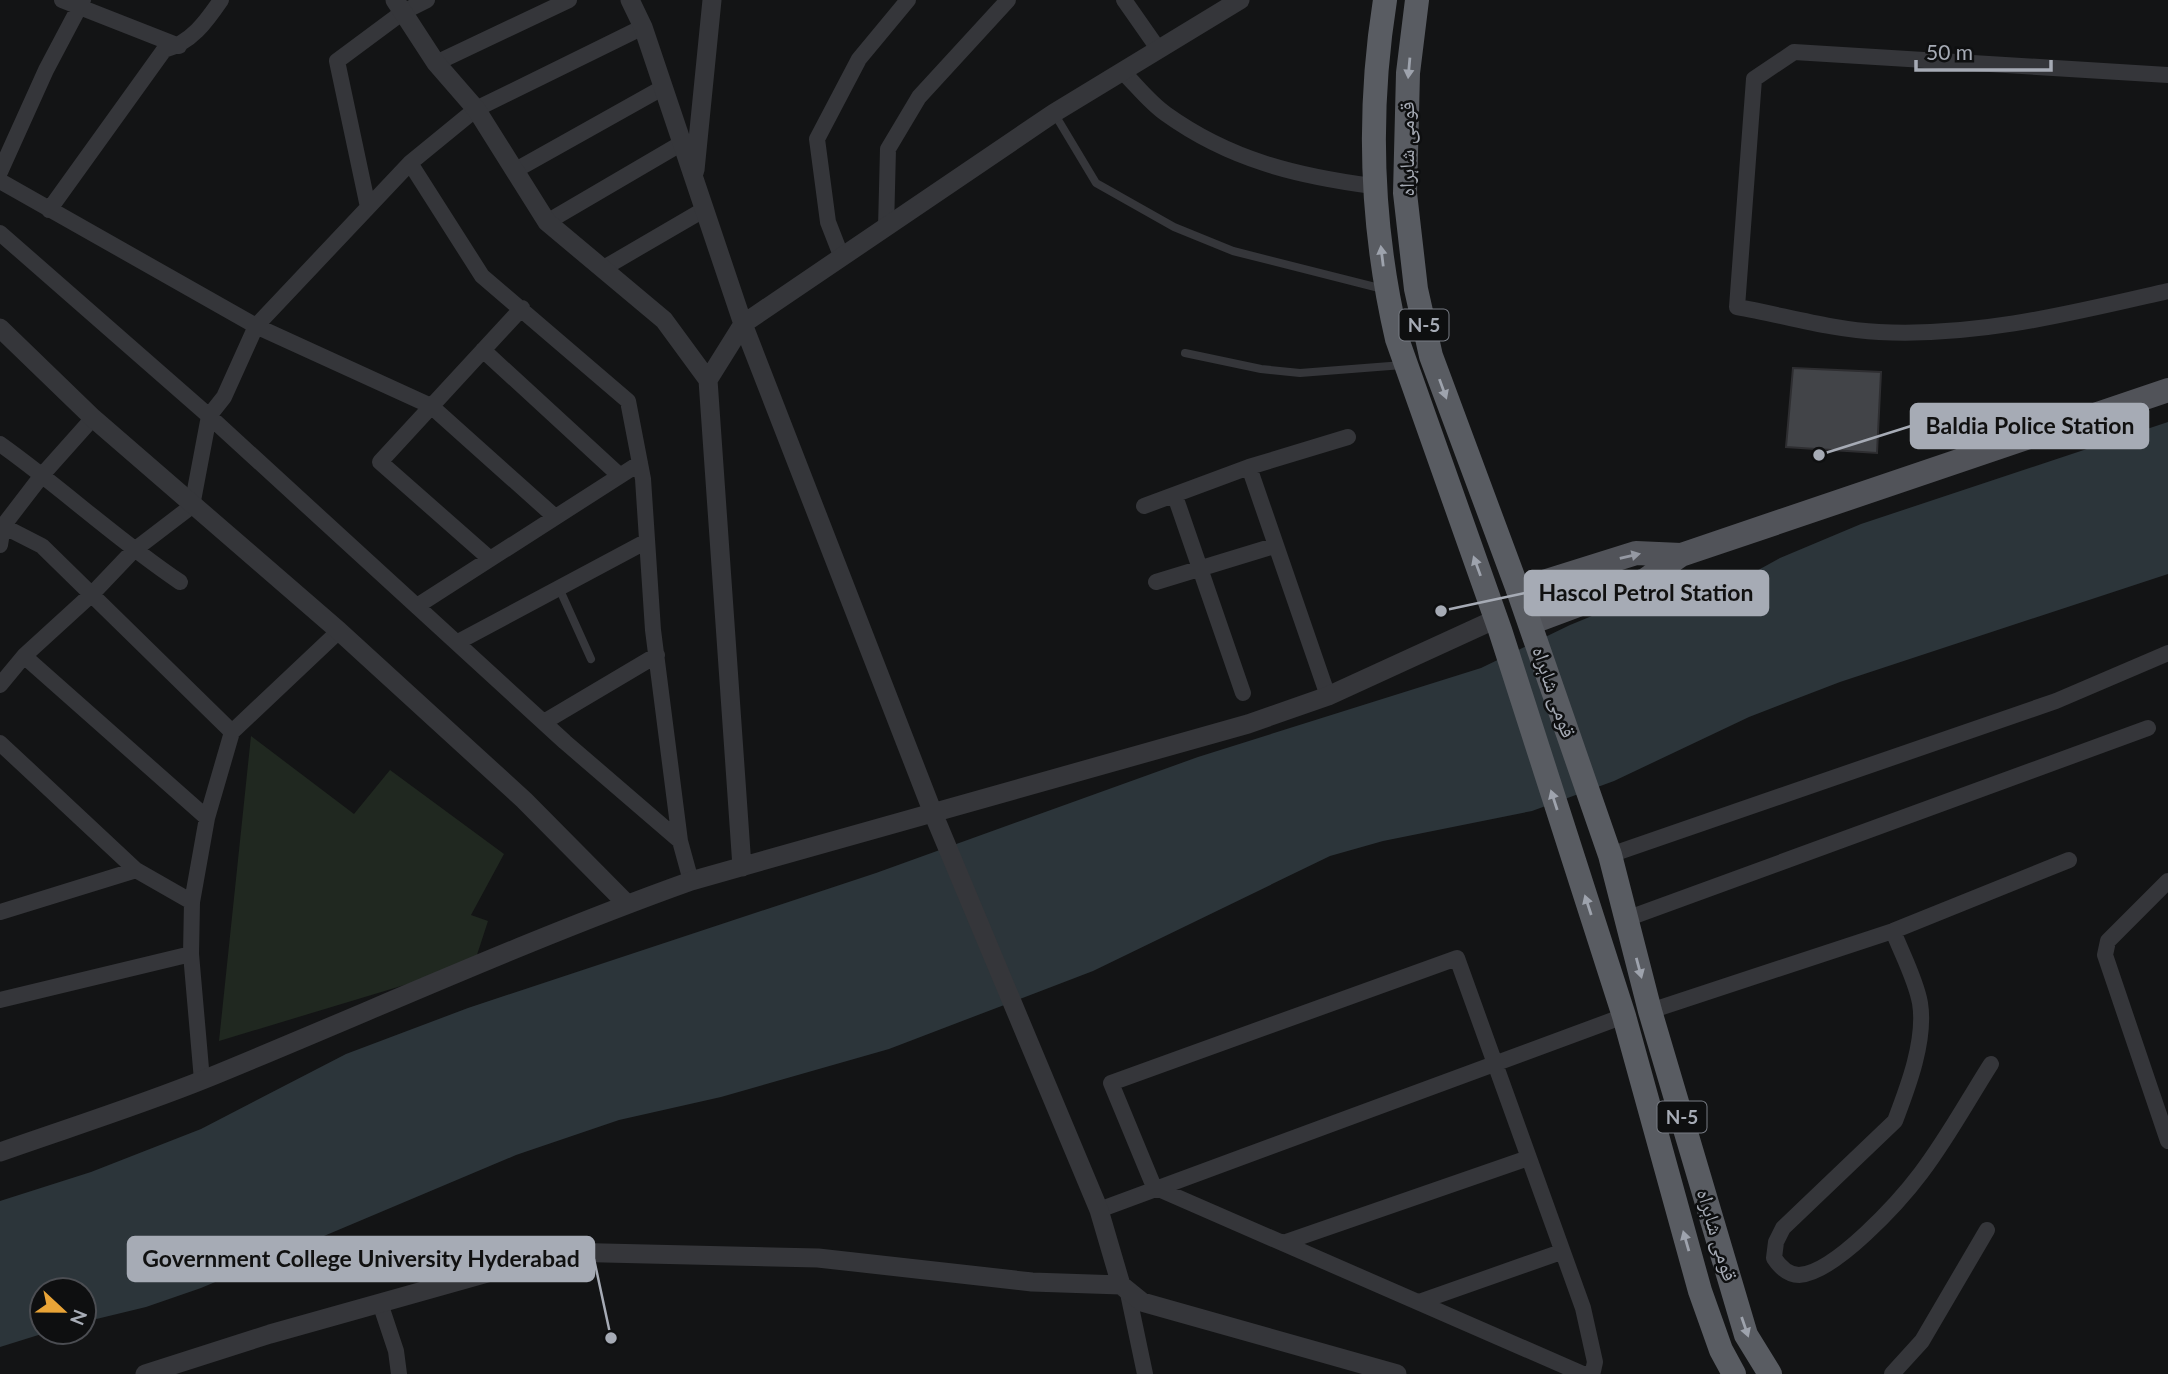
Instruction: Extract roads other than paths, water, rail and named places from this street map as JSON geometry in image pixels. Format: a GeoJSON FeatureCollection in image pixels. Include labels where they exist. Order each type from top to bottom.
{"type":"FeatureCollection","features":[{"type":"Feature","properties":{"kind":"highway","name":"قومی شاہراہ"},"geometry":{"type":"LineString","coordinates":[[1385,0],[1374,67],[1373,186],[1386,289],[1405,365],[1498,625],[1624,1016],[1700,1291],[1721,1350],[1734,1374]]}},
{"type":"Feature","properties":{"kind":"highway","name":"قومی شاہراہ"},"geometry":{"type":"LineString","coordinates":[[1417,0],[1408,73],[1405,193],[1416,289],[1431,356],[1532,628],[1610,855],[1650,1011],[1746,1335],[1770,1374]]}},
{"type":"Feature","properties":{"kind":"highway"},"geometry":{"type":"LineString","coordinates":[[1405,365],[1431,356]]}},
{"type":"Feature","properties":{"kind":"highway"},"geometry":{"type":"LineString","coordinates":[[1700,1291],[1730,1281]]}},
{"type":"Feature","properties":{"kind":"main road"},"geometry":{"type":"LineString","coordinates":[[1532,628],[1646,580],[1681,555],[2168,390]]}},
{"type":"Feature","properties":{"kind":"main road"},"geometry":{"type":"LineString","coordinates":[[1518,590],[1636,553],[1681,555]]}},
{"type":"Feature","properties":{"kind":"street"},"geometry":{"type":"LineString","coordinates":[[62,0],[82,4],[179,46]]}},
{"type":"Feature","properties":{"kind":"street"},"geometry":{"type":"LineString","coordinates":[[49,210],[164,50],[179,46],[206,23],[221,0]]}},
{"type":"Feature","properties":{"kind":"street"},"geometry":{"type":"LineString","coordinates":[[368,207],[337,61],[399,6],[427,0]]}},
{"type":"Feature","properties":{"kind":"street"},"geometry":{"type":"LineString","coordinates":[[436,63],[569,0]]}},
{"type":"Feature","properties":{"kind":"street"},"geometry":{"type":"LineString","coordinates":[[631,0],[664,87],[743,324],[933,813],[1099,1210],[1124,1289],[1144,1374]]}},
{"type":"Feature","properties":{"kind":"street"},"geometry":{"type":"LineString","coordinates":[[694,178],[712,0]]}},
{"type":"Feature","properties":{"kind":"street"},"geometry":{"type":"LineString","coordinates":[[842,258],[828,222],[817,139],[859,59],[908,0]]}},
{"type":"Feature","properties":{"kind":"street"},"geometry":{"type":"LineString","coordinates":[[886,228],[888,149],[919,97],[1008,0]]}},
{"type":"Feature","properties":{"kind":"street"},"geometry":{"type":"LineString","coordinates":[[1124,0],[1159,50]]}},
{"type":"Feature","properties":{"kind":"street"},"geometry":{"type":"LineString","coordinates":[[708,380],[743,324],[1054,113],[1240,0]]}},
{"type":"Feature","properties":{"kind":"street"},"geometry":{"type":"LineString","coordinates":[[0,172],[46,70],[82,4]]}},
{"type":"Feature","properties":{"kind":"street"},"geometry":{"type":"LineString","coordinates":[[399,6],[436,63],[476,109],[547,222],[664,320],[708,380],[742,867]]}},
{"type":"Feature","properties":{"kind":"street"},"geometry":{"type":"LineString","coordinates":[[0,685],[24,656],[93,593],[133,551],[192,506],[209,416],[224,397],[256,326],[410,163],[476,109],[643,27]]}},
{"type":"Feature","properties":{"kind":"street"},"geometry":{"type":"LineString","coordinates":[[2168,75],[1794,52],[1754,79],[1737,307],[1876,332],[1952,332],[2018,325],[2168,291]]}},
{"type":"Feature","properties":{"kind":"street"},"geometry":{"type":"LineString","coordinates":[[1123,72],[1164,113],[1232,153],[1305,177],[1373,186]]}},
{"type":"Feature","properties":{"kind":"street"},"geometry":{"type":"LineString","coordinates":[[514,171],[664,87]]}},
{"type":"Feature","properties":{"kind":"street"},"geometry":{"type":"LineString","coordinates":[[547,222],[682,143]]}},
{"type":"Feature","properties":{"kind":"street"},"geometry":{"type":"LineString","coordinates":[[410,163],[482,276],[628,401],[640,463],[657,655],[680,841],[691,881]]}},
{"type":"Feature","properties":{"kind":"street"},"geometry":{"type":"LineString","coordinates":[[0,181],[256,326],[431,406],[554,516]]}},
{"type":"Feature","properties":{"kind":"street"},"geometry":{"type":"LineString","coordinates":[[602,269],[705,209]]}},
{"type":"Feature","properties":{"kind":"street"},"geometry":{"type":"LineString","coordinates":[[0,233],[209,416],[544,723],[680,841]]}},
{"type":"Feature","properties":{"kind":"street"},"geometry":{"type":"LineString","coordinates":[[489,558],[380,462],[522,308]]}},
{"type":"Feature","properties":{"kind":"street"},"geometry":{"type":"LineString","coordinates":[[0,328],[93,418],[339,631],[524,800],[627,904]]}},
{"type":"Feature","properties":{"kind":"street"},"geometry":{"type":"LineString","coordinates":[[483,350],[620,475]]}},
{"type":"Feature","properties":{"kind":"street"},"geometry":{"type":"LineString","coordinates":[[0,544],[2,526],[43,474],[93,418]]}},
{"type":"Feature","properties":{"kind":"street"},"geometry":{"type":"LineString","coordinates":[[1144,506],[1249,467],[1348,437]]}},
{"type":"Feature","properties":{"kind":"street"},"geometry":{"type":"LineString","coordinates":[[0,444],[43,474],[133,551],[180,582]]}},
{"type":"Feature","properties":{"kind":"street"},"geometry":{"type":"LineString","coordinates":[[417,606],[640,463]]}},
{"type":"Feature","properties":{"kind":"street"},"geometry":{"type":"LineString","coordinates":[[1249,467],[1274,546],[1328,696]]}},
{"type":"Feature","properties":{"kind":"street"},"geometry":{"type":"LineString","coordinates":[[1175,496],[1243,693]]}},
{"type":"Feature","properties":{"kind":"street"},"geometry":{"type":"LineString","coordinates":[[2,526],[42,546],[232,732]]}},
{"type":"Feature","properties":{"kind":"street"},"geometry":{"type":"LineString","coordinates":[[458,642],[647,541]]}},
{"type":"Feature","properties":{"kind":"street"},"geometry":{"type":"LineString","coordinates":[[1156,582],[1274,546]]}},
{"type":"Feature","properties":{"kind":"street"},"geometry":{"type":"LineString","coordinates":[[0,1152],[202,1080],[474,964],[691,881],[1248,724],[1328,696],[1498,625]]}},
{"type":"Feature","properties":{"kind":"street"},"geometry":{"type":"LineString","coordinates":[[202,1080],[191,954],[192,902],[207,817],[232,732],[339,631]]}},
{"type":"Feature","properties":{"kind":"street"},"geometry":{"type":"LineString","coordinates":[[1610,855],[2056,701],[2168,653]]}},
{"type":"Feature","properties":{"kind":"street"},"geometry":{"type":"LineString","coordinates":[[544,723],[657,655]]}},
{"type":"Feature","properties":{"kind":"street"},"geometry":{"type":"LineString","coordinates":[[24,656],[207,817]]}},
{"type":"Feature","properties":{"kind":"street"},"geometry":{"type":"LineString","coordinates":[[1626,919],[2148,728]]}},
{"type":"Feature","properties":{"kind":"street"},"geometry":{"type":"LineString","coordinates":[[0,743],[136,870],[192,902]]}},
{"type":"Feature","properties":{"kind":"street"},"geometry":{"type":"LineString","coordinates":[[1650,1011],[1893,931],[2068,860]]}},
{"type":"Feature","properties":{"kind":"street"},"geometry":{"type":"LineString","coordinates":[[0,912],[136,870]]}},
{"type":"Feature","properties":{"kind":"street"},"geometry":{"type":"LineString","coordinates":[[2168,881],[2108,941],[2105,955],[2168,1141]]}},
{"type":"Feature","properties":{"kind":"street"},"geometry":{"type":"LineString","coordinates":[[1893,931],[1920,1003],[1920,1034],[1904,1097],[1895,1121],[1783,1228],[1776,1242],[1774,1258],[1781,1268],[1798,1275],[1821,1269],[1875,1226],[1921,1173],[1991,1064]]}},
{"type":"Feature","properties":{"kind":"street"},"geometry":{"type":"LineString","coordinates":[[0,1000],[191,954]]}},
{"type":"Feature","properties":{"kind":"street"},"geometry":{"type":"LineString","coordinates":[[1457,958],[1496,1064],[1583,1308],[1595,1362],[1593,1371],[1586,1374],[1154,1187],[1111,1083],[1457,958]]}},
{"type":"Feature","properties":{"kind":"street"},"geometry":{"type":"LineString","coordinates":[[1099,1210],[1154,1187],[1624,1016]]}},
{"type":"Feature","properties":{"kind":"street"},"geometry":{"type":"LineString","coordinates":[[1283,1243],[1528,1158]]}},
{"type":"Feature","properties":{"kind":"street"},"geometry":{"type":"LineString","coordinates":[[1892,1374],[1922,1341],[1987,1230]]}},
{"type":"Feature","properties":{"kind":"street"},"geometry":{"type":"LineString","coordinates":[[145,1374],[184,1367],[380,1303],[562,1252],[818,1258],[1032,1282],[1124,1289],[1142,1302],[1397,1374]]}},
{"type":"Feature","properties":{"kind":"street"},"geometry":{"type":"LineString","coordinates":[[1419,1302],[1561,1252]]}},
{"type":"Feature","properties":{"kind":"street"},"geometry":{"type":"LineString","coordinates":[[380,1303],[396,1351],[400,1374]]}},
{"type":"Feature","properties":{"kind":"lane"},"geometry":{"type":"LineString","coordinates":[[1054,113],[1096,183],[1174,227],[1233,251],[1386,289]]}},
{"type":"Feature","properties":{"kind":"lane"},"geometry":{"type":"LineString","coordinates":[[1185,353],[1261,369],[1300,373],[1405,365]]}},
{"type":"Feature","properties":{"kind":"lane"},"geometry":{"type":"LineString","coordinates":[[559,588],[591,659]]}},
{"type":"Feature","properties":{"kind":"place","name":"Baldia Police Station"},"geometry":{"type":"Point","coordinates":[1819,455]}},
{"type":"Feature","properties":{"kind":"place","name":"Hascol Petrol Station"},"geometry":{"type":"Point","coordinates":[1441,611]}},
{"type":"Feature","properties":{"kind":"place","name":"Government College University Hyderabad"},"geometry":{"type":"Point","coordinates":[611,1338]}}]}
